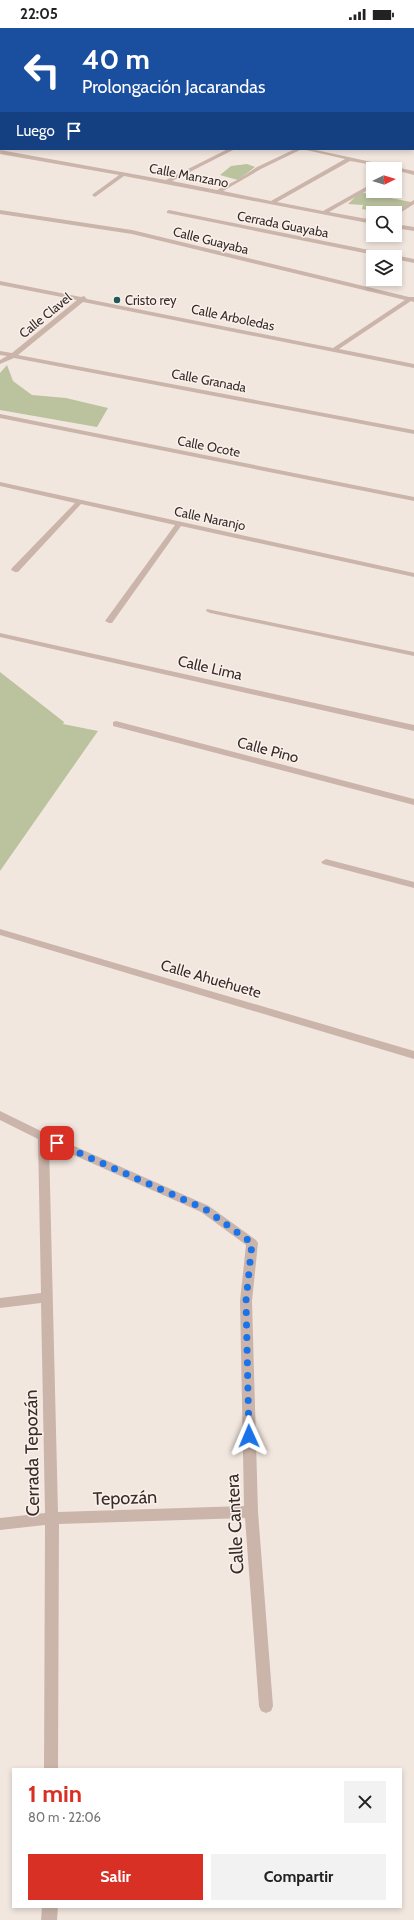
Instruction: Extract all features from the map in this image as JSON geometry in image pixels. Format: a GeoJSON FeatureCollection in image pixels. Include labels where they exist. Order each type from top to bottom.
{"type":"FeatureCollection","features":[{"type":"Feature","properties":{"kind":"street"},"geometry":{"type":"LineString","coordinates":[[167,182],[230,150]]}},
{"type":"Feature","properties":{"kind":"street"},"geometry":{"type":"LineString","coordinates":[[217,192],[239,181],[259,168],[298,150]]}},
{"type":"Feature","properties":{"kind":"street"},"geometry":{"type":"LineString","coordinates":[[311,150],[339,154],[349,159],[366,163]]}},
{"type":"Feature","properties":{"kind":"street","name":"Calle Manzano"},"geometry":{"type":"LineString","coordinates":[[0,152],[167,182],[366,221]]}},
{"type":"Feature","properties":{"kind":"street"},"geometry":{"type":"LineString","coordinates":[[273,202],[349,159]]}},
{"type":"Feature","properties":{"kind":"street"},"geometry":{"type":"LineString","coordinates":[[402,172],[414,173]]}},
{"type":"Feature","properties":{"kind":"street"},"geometry":{"type":"LineString","coordinates":[[94,195],[123,174]]}},
{"type":"Feature","properties":{"kind":"street"},"geometry":{"type":"LineString","coordinates":[[325,212],[366,189]]}},
{"type":"Feature","properties":{"kind":"street"},"geometry":{"type":"LineString","coordinates":[[402,210],[414,202]]}},
{"type":"Feature","properties":{"kind":"street","name":"Calle Guayaba"},"geometry":{"type":"LineString","coordinates":[[0,212],[132,232],[413,299]]}},
{"type":"Feature","properties":{"kind":"street","name":"Cerrada Guayaba"},"geometry":{"type":"LineString","coordinates":[[169,212],[366,251]]}},
{"type":"Feature","properties":{"kind":"street"},"geometry":{"type":"LineString","coordinates":[[402,227],[414,229]]}},
{"type":"Feature","properties":{"kind":"street","name":"Cerrada Guayaba"},"geometry":{"type":"LineString","coordinates":[[402,259],[414,261]]}},
{"type":"Feature","properties":{"kind":"street","name":"Calle Arboledas"},"geometry":{"type":"LineString","coordinates":[[0,283],[84,298],[414,366]]}},
{"type":"Feature","properties":{"kind":"street","name":"Calle Clavel"},"geometry":{"type":"LineString","coordinates":[[0,362],[14,355],[84,298]]}},
{"type":"Feature","properties":{"kind":"street"},"geometry":{"type":"LineString","coordinates":[[334,350],[413,299]]}},
{"type":"Feature","properties":{"kind":"street","name":"Calle Granada"},"geometry":{"type":"LineString","coordinates":[[0,352],[414,432]]}},
{"type":"Feature","properties":{"kind":"street","name":"Calle Ocote"},"geometry":{"type":"LineString","coordinates":[[0,416],[414,499]]}},
{"type":"Feature","properties":{"kind":"street","name":"Calle Naranjo"},"geometry":{"type":"LineString","coordinates":[[0,484],[414,575]]}},
{"type":"Feature","properties":{"kind":"street"},"geometry":{"type":"LineString","coordinates":[[15,570],[80,501]]}},
{"type":"Feature","properties":{"kind":"street"},"geometry":{"type":"LineString","coordinates":[[109,621],[180,523]]}},
{"type":"Feature","properties":{"kind":"street"},"geometry":{"type":"LineString","coordinates":[[210,611],[414,654]]}},
{"type":"Feature","properties":{"kind":"street","name":"Calle Lima"},"geometry":{"type":"LineString","coordinates":[[0,635],[414,728]]}},
{"type":"Feature","properties":{"kind":"street","name":"Calle Pino"},"geometry":{"type":"LineString","coordinates":[[116,724],[414,802]]}},
{"type":"Feature","properties":{"kind":"street"},"geometry":{"type":"LineString","coordinates":[[326,862],[414,885]]}},
{"type":"Feature","properties":{"kind":"street","name":"Calle Ahuehuete"},"geometry":{"type":"LineString","coordinates":[[0,932],[414,1054]]}},
{"type":"Feature","properties":{"kind":"street"},"geometry":{"type":"LineString","coordinates":[[0,1115],[43,1137]]}},
{"type":"Feature","properties":{"kind":"street","name":"Calle Cantera"},"geometry":{"type":"LineString","coordinates":[[43,1137],[205,1209],[252,1243],[246,1301],[251,1512],[266,1706]]}},
{"type":"Feature","properties":{"kind":"street","name":"Cerrada Tepozán"},"geometry":{"type":"LineString","coordinates":[[43,1137],[48,1297],[52,1518],[51,1768]]}},
{"type":"Feature","properties":{"kind":"street"},"geometry":{"type":"LineString","coordinates":[[0,1303],[48,1297]]}},
{"type":"Feature","properties":{"kind":"street","name":"Tepozán"},"geometry":{"type":"LineString","coordinates":[[0,1524],[52,1518],[251,1512]]}},
{"type":"Feature","properties":{"kind":"street"},"geometry":{"type":"LineString","coordinates":[[50,1908],[50,1920]]}},
{"type":"Feature","properties":{"kind":"green space"},"geometry":{"type":"Polygon","coordinates":[[[247,164],[255,167],[238,180],[220,175],[231,166],[247,164]]]}},
{"type":"Feature","properties":{"kind":"green space"},"geometry":{"type":"Polygon","coordinates":[[[360,192],[366,193],[366,198],[391,198],[411,202],[402,208],[402,206],[366,206],[366,210],[362,209],[363,205],[348,204],[360,192]]]}},
{"type":"Feature","properties":{"kind":"green space"},"geometry":{"type":"Polygon","coordinates":[[[7,365],[13,381],[32,395],[66,398],[108,408],[97,427],[0,410],[0,373],[7,365]]]}},
{"type":"Feature","properties":{"kind":"green space"},"geometry":{"type":"Polygon","coordinates":[[[0,672],[64,722],[63,724],[98,731],[0,871],[0,672]]]}},
{"type":"Feature","properties":{"kind":"place","name":"Cristo rey"},"geometry":{"type":"Point","coordinates":[117,300]}},
{"type":"Feature","properties":{"kind":"route"},"geometry":{"type":"LineString","coordinates":[[57,1143],[205,1209],[252,1243],[246,1301],[249,1436]]}}]}
